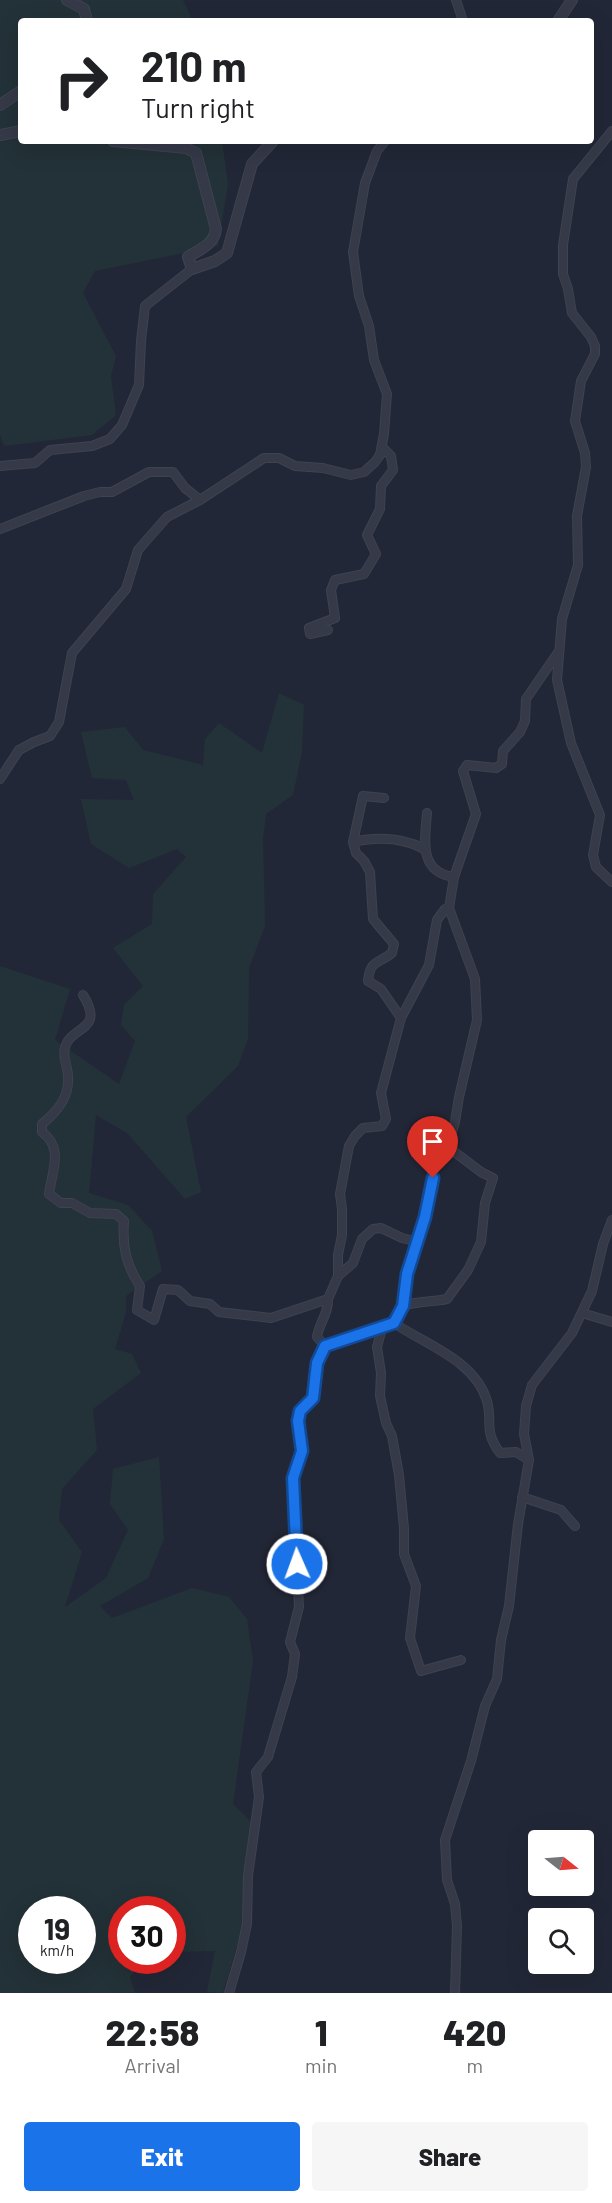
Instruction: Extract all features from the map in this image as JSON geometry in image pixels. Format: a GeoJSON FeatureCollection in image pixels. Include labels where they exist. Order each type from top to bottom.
{"type":"FeatureCollection","features":[{"type":"Feature","properties":{"kind":"street"},"geometry":{"type":"LineString","coordinates":[[67,0],[84,9],[86,18]]}},
{"type":"Feature","properties":{"kind":"street"},"geometry":{"type":"LineString","coordinates":[[456,0],[462,18]]}},
{"type":"Feature","properties":{"kind":"street"},"geometry":{"type":"LineString","coordinates":[[560,18],[572,0]]}},
{"type":"Feature","properties":{"kind":"street"},"geometry":{"type":"LineString","coordinates":[[0,105],[18,93]]}},
{"type":"Feature","properties":{"kind":"street"},"geometry":{"type":"LineString","coordinates":[[612,131],[573,179],[564,244],[563,274],[572,313],[591,337],[595,346],[595,354],[581,381],[575,421],[585,453],[586,467],[577,516],[578,565],[562,620],[557,680],[571,743],[600,814],[593,855],[596,867],[612,882]]}},
{"type":"Feature","properties":{"kind":"street"},"geometry":{"type":"LineString","coordinates":[[0,135],[18,132]]}},
{"type":"Feature","properties":{"kind":"street"},"geometry":{"type":"LineString","coordinates":[[144,144],[186,148],[196,153],[216,229],[210,243],[188,258],[192,270]]}},
{"type":"Feature","properties":{"kind":"street"},"geometry":{"type":"LineString","coordinates":[[0,466],[35,463],[50,450],[92,446],[110,439],[122,425],[139,385],[141,341],[146,306],[192,270],[215,261],[226,253],[252,164],[270,144]]}},
{"type":"Feature","properties":{"kind":"street"},"geometry":{"type":"LineString","coordinates":[[380,455],[387,394],[374,360],[369,326],[359,296],[353,252],[365,183],[377,151],[383,144]]}},
{"type":"Feature","properties":{"kind":"street"},"geometry":{"type":"LineString","coordinates":[[0,779],[19,750],[50,736],[59,722],[72,653],[126,589],[138,550],[167,517],[200,500],[264,458],[279,458],[295,466],[323,468],[351,475],[364,472],[384,449],[391,456],[393,470],[381,486],[380,509],[367,535],[376,554],[364,574],[335,580],[331,590],[334,618],[309,628],[310,634],[328,630]]}},
{"type":"Feature","properties":{"kind":"street"},"geometry":{"type":"LineString","coordinates":[[0,529],[84,496],[112,492],[149,472],[173,472],[185,488],[200,500]]}},
{"type":"Feature","properties":{"kind":"street"},"geometry":{"type":"LineString","coordinates":[[100,492],[107,502]]}},
{"type":"Feature","properties":{"kind":"street"},"geometry":{"type":"LineString","coordinates":[[229,1993],[247,1924],[248,1876],[259,1797],[256,1772],[268,1757],[292,1677],[296,1654],[290,1642],[299,1607],[293,1478],[302,1451],[298,1421],[300,1411],[313,1398],[317,1363],[325,1346],[394,1323],[403,1306],[407,1274],[432,1191],[433,1147],[452,1132],[477,1020],[475,979],[449,908],[454,877],[476,814],[463,771],[467,765],[496,768],[502,764],[503,751],[520,732],[525,722],[526,699],[559,651]]}},
{"type":"Feature","properties":{"kind":"street"},"geometry":{"type":"LineString","coordinates":[[384,798],[363,796],[353,842],[356,853],[370,872],[373,919],[394,944],[392,953],[376,961],[369,969],[368,981],[381,989],[401,1018]]}},
{"type":"Feature","properties":{"kind":"street"},"geometry":{"type":"LineString","coordinates":[[427,813],[424,849],[431,865],[444,875],[454,877]]}},
{"type":"Feature","properties":{"kind":"street"},"geometry":{"type":"LineString","coordinates":[[353,842],[376,838],[414,844],[424,849]]}},
{"type":"Feature","properties":{"kind":"street"},"geometry":{"type":"LineString","coordinates":[[325,1346],[318,1337],[318,1329],[338,1276],[342,1209],[340,1194],[349,1146],[363,1128],[382,1126],[386,1119],[381,1093],[401,1018],[429,965],[437,920],[445,909],[449,908]]}},
{"type":"Feature","properties":{"kind":"street"},"geometry":{"type":"LineString","coordinates":[[84,994],[91,1007],[90,1018],[86,1028],[66,1042],[63,1052],[69,1077],[65,1095],[54,1114],[42,1124],[42,1132],[51,1138],[55,1156],[49,1194],[61,1203],[72,1203],[90,1213],[116,1214],[124,1221],[122,1240],[125,1255],[131,1272],[140,1286],[137,1310],[154,1320],[163,1290],[178,1290],[190,1301],[210,1304],[219,1312],[271,1318],[328,1299]]}},
{"type":"Feature","properties":{"kind":"street"},"geometry":{"type":"LineString","coordinates":[[403,1306],[447,1299],[468,1270],[481,1242],[485,1203],[493,1179],[440,1141]]}},
{"type":"Feature","properties":{"kind":"street"},"geometry":{"type":"LineString","coordinates":[[455,1993],[457,1926],[455,1904],[447,1880],[445,1840],[471,1761],[485,1706],[497,1679],[529,1460],[524,1434],[526,1406],[532,1385],[572,1333],[582,1313],[592,1291],[603,1244],[612,1220]]}},
{"type":"Feature","properties":{"kind":"street"},"geometry":{"type":"LineString","coordinates":[[338,1276],[353,1263],[362,1239],[373,1229],[381,1228],[402,1238],[418,1242]]}},
{"type":"Feature","properties":{"kind":"street"},"geometry":{"type":"LineString","coordinates":[[582,1313],[612,1322]]}},
{"type":"Feature","properties":{"kind":"street"},"geometry":{"type":"LineString","coordinates":[[394,1323],[436,1347],[472,1374],[488,1402],[488,1427],[493,1443],[500,1453],[516,1452],[529,1460]]}},
{"type":"Feature","properties":{"kind":"street"},"geometry":{"type":"LineString","coordinates":[[382,1328],[377,1347],[381,1373],[380,1396],[386,1423],[392,1436],[399,1475],[404,1554],[416,1586],[410,1638],[421,1671],[461,1660]]}},
{"type":"Feature","properties":{"kind":"street"},"geometry":{"type":"LineString","coordinates":[[522,1497],[561,1510],[575,1526]]}},
{"type":"Feature","properties":{"kind":"shaded area"},"geometry":{"type":"Polygon","coordinates":[[[0,0],[183,0],[192,18],[18,18],[18,144],[222,144],[228,184],[218,246],[95,271],[83,293],[116,356],[111,376],[116,415],[92,435],[4,446],[0,435],[0,0]]]}},
{"type":"Feature","properties":{"kind":"shaded area"},"geometry":{"type":"Polygon","coordinates":[[[279,693],[304,705],[302,752],[293,795],[266,814],[263,838],[265,926],[249,968],[248,1039],[238,1066],[186,1117],[201,1192],[185,1199],[127,1133],[96,1115],[89,1193],[128,1205],[152,1231],[162,1271],[126,1296],[126,1312],[115,1349],[132,1354],[141,1373],[93,1409],[97,1450],[62,1489],[59,1520],[82,1552],[65,1607],[106,1578],[128,1530],[110,1504],[113,1469],[159,1457],[164,1539],[148,1578],[100,1606],[112,1618],[192,1588],[229,1597],[247,1619],[253,1661],[233,1804],[251,1822],[243,1926],[223,1993],[207,1992],[215,1951],[186,1952],[186,1896],[108,1896],[108,1974],[132,1974],[130,1977],[135,1993],[0,1993],[0,966],[70,989],[55,1040],[119,1084],[135,1041],[121,1025],[124,1005],[143,986],[113,948],[152,924],[153,894],[186,857],[177,849],[129,868],[91,844],[81,799],[134,800],[126,780],[92,778],[81,732],[125,727],[143,750],[203,765],[205,739],[219,723],[262,753],[279,693]]]}},
{"type":"Feature","properties":{"kind":"route"},"geometry":{"type":"LineString","coordinates":[[297,1564],[293,1478],[302,1451],[298,1421],[300,1411],[313,1398],[317,1363],[325,1346],[394,1323],[403,1306],[407,1274],[425,1217],[433,1178]]}}]}
